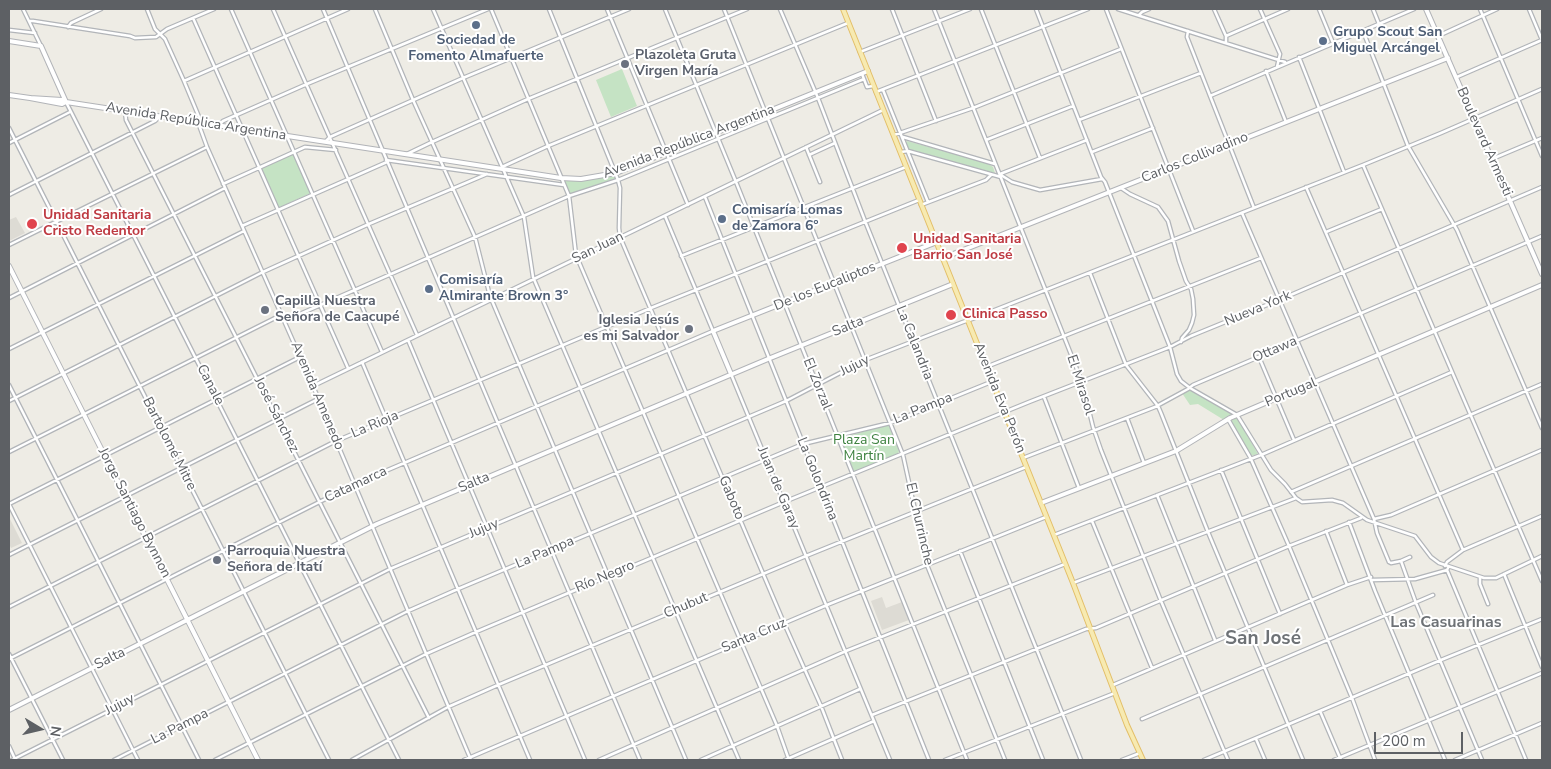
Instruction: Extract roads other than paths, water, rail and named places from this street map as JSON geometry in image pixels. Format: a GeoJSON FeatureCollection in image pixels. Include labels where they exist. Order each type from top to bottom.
{"type":"FeatureCollection","features":[{"type":"Feature","properties":{"kind":"main road","name":"Avenida Eva Perón"},"geometry":{"type":"LineString","coordinates":[[843,9],[1091,628],[1127,725],[1143,760]]}},
{"type":"Feature","properties":{"kind":"street","name":"Canale"},"geometry":{"type":"LineString","coordinates":[[23,9],[70,112],[134,234],[399,760]]}},
{"type":"Feature","properties":{"kind":"street"},"geometry":{"type":"LineString","coordinates":[[68,27],[94,10],[101,9]]}},
{"type":"Feature","properties":{"kind":"street","name":"Avenida Amenedo"},"geometry":{"type":"LineString","coordinates":[[147,9],[155,29],[165,39],[184,81],[199,117],[199,126],[207,147],[313,386],[470,759]]}},
{"type":"Feature","properties":{"kind":"street"},"geometry":{"type":"LineString","coordinates":[[29,21],[135,38],[158,37],[167,29],[214,9]]}},
{"type":"Feature","properties":{"kind":"street"},"geometry":{"type":"LineString","coordinates":[[231,9],[382,352]]}},
{"type":"Feature","properties":{"kind":"street"},"geometry":{"type":"LineString","coordinates":[[273,9],[417,335]]}},
{"type":"Feature","properties":{"kind":"street"},"geometry":{"type":"LineString","coordinates":[[323,9],[640,760]]}},
{"type":"Feature","properties":{"kind":"street"},"geometry":{"type":"LineString","coordinates":[[184,81],[348,9]]}},
{"type":"Feature","properties":{"kind":"street"},"geometry":{"type":"LineString","coordinates":[[375,9],[413,100],[475,237],[489,293],[686,760]]}},
{"type":"Feature","properties":{"kind":"street"},"geometry":{"type":"LineString","coordinates":[[433,9],[524,216],[534,279],[739,760]]}},
{"type":"Feature","properties":{"kind":"street"},"geometry":{"type":"LineString","coordinates":[[219,125],[223,121],[307,84],[489,9],[569,196],[577,258],[777,726],[789,759]]}},
{"type":"Feature","properties":{"kind":"street"},"geometry":{"type":"LineString","coordinates":[[548,9],[616,173],[620,188],[620,237]]}},
{"type":"Feature","properties":{"kind":"street"},"geometry":{"type":"LineString","coordinates":[[607,9],[688,205]]}},
{"type":"Feature","properties":{"kind":"street"},"geometry":{"type":"LineString","coordinates":[[326,141],[330,137],[369,119],[511,57],[629,9]]}},
{"type":"Feature","properties":{"kind":"street","name":"El Zorzal"},"geometry":{"type":"LineString","coordinates":[[665,9],[719,139],[967,760]]}},
{"type":"Feature","properties":{"kind":"street","name":"El Churrinche"},"geometry":{"type":"LineString","coordinates":[[724,9],[903,455],[927,565],[1005,760]]}},
{"type":"Feature","properties":{"kind":"street"},"geometry":{"type":"LineString","coordinates":[[407,154],[577,79],[747,9]]}},
{"type":"Feature","properties":{"kind":"street","name":"La Calandria"},"geometry":{"type":"LineString","coordinates":[[780,9],[818,98],[852,188],[1081,760]]}},
{"type":"Feature","properties":{"kind":"street"},"geometry":{"type":"LineString","coordinates":[[892,9],[936,121]]}},
{"type":"Feature","properties":{"kind":"street","name":"El Mirasol"},"geometry":{"type":"LineString","coordinates":[[934,9],[1082,382],[1094,431],[1111,476],[1228,760]]}},
{"type":"Feature","properties":{"kind":"street"},"geometry":{"type":"LineString","coordinates":[[860,52],[970,9]]}},
{"type":"Feature","properties":{"kind":"street"},"geometry":{"type":"LineString","coordinates":[[981,9],[1040,158]]}},
{"type":"Feature","properties":{"kind":"street"},"geometry":{"type":"LineString","coordinates":[[1036,9],[1170,347],[1181,381],[1237,415],[1272,472],[1302,502],[1339,501],[1362,517],[1415,536],[1433,558],[1447,568],[1480,577],[1491,579],[1542,556]]}},
{"type":"Feature","properties":{"kind":"street"},"geometry":{"type":"LineString","coordinates":[[876,92],[1088,9]]}},
{"type":"Feature","properties":{"kind":"street"},"geometry":{"type":"LineString","coordinates":[[1106,9],[1194,232]]}},
{"type":"Feature","properties":{"kind":"street"},"geometry":{"type":"LineString","coordinates":[[1118,9],[1286,62]]}},
{"type":"Feature","properties":{"kind":"street"},"geometry":{"type":"LineString","coordinates":[[1131,13],[1133,9]]}},
{"type":"Feature","properties":{"kind":"street"},"geometry":{"type":"LineString","coordinates":[[1139,15],[1150,9]]}},
{"type":"Feature","properties":{"kind":"street"},"geometry":{"type":"LineString","coordinates":[[1214,9],[1226,36],[1226,43]]}},
{"type":"Feature","properties":{"kind":"street"},"geometry":{"type":"LineString","coordinates":[[1260,9],[1280,54],[1277,66]]}},
{"type":"Feature","properties":{"kind":"street"},"geometry":{"type":"LineString","coordinates":[[1226,36],[1288,9]]}},
{"type":"Feature","properties":{"kind":"street"},"geometry":{"type":"LineString","coordinates":[[1319,9],[1333,43]]}},
{"type":"Feature","properties":{"kind":"street"},"geometry":{"type":"LineString","coordinates":[[1373,9],[1379,24]]}},
{"type":"Feature","properties":{"kind":"street"},"geometry":{"type":"LineString","coordinates":[[1210,96],[1414,9]]}},
{"type":"Feature","properties":{"kind":"street","name":"Boulevard Armesti"},"geometry":{"type":"LineString","coordinates":[[1426,9],[1542,274]]}},
{"type":"Feature","properties":{"kind":"street"},"geometry":{"type":"LineString","coordinates":[[1480,9],[1542,156]]}},
{"type":"Feature","properties":{"kind":"street"},"geometry":{"type":"LineString","coordinates":[[1438,36],[1496,9]]}},
{"type":"Feature","properties":{"kind":"street"},"geometry":{"type":"LineString","coordinates":[[1456,77],[1542,40],[1529,9]]}},
{"type":"Feature","properties":{"kind":"street"},"geometry":{"type":"LineString","coordinates":[[193,18],[348,368]]}},
{"type":"Feature","properties":{"kind":"street"},"geometry":{"type":"LineString","coordinates":[[502,168],[548,146],[848,23]]}},
{"type":"Feature","properties":{"kind":"street"},"geometry":{"type":"LineString","coordinates":[[9,30],[35,34]]}},
{"type":"Feature","properties":{"kind":"street"},"geometry":{"type":"LineString","coordinates":[[1188,31],[1187,37],[1254,208]]}},
{"type":"Feature","properties":{"kind":"street"},"geometry":{"type":"LineString","coordinates":[[1363,31],[1408,146],[1455,224],[1542,428]]}},
{"type":"Feature","properties":{"kind":"street"},"geometry":{"type":"LineString","coordinates":[[9,41],[41,46]]}},
{"type":"Feature","properties":{"kind":"street"},"geometry":{"type":"LineString","coordinates":[[894,135],[973,108],[1121,50]]}},
{"type":"Feature","properties":{"kind":"street"},"geometry":{"type":"LineString","coordinates":[[1299,57],[1344,172]]}},
{"type":"Feature","properties":{"kind":"street","name":"Carlos Collivadino"},"geometry":{"type":"LineString","coordinates":[[942,258],[1448,58]]}},
{"type":"Feature","properties":{"kind":"street","name":"Avenida República Argentina"},"geometry":{"type":"LineString","coordinates":[[9,95],[62,100],[561,178],[581,179],[616,173],[868,71]]}},
{"type":"Feature","properties":{"kind":"street"},"geometry":{"type":"LineString","coordinates":[[1266,72],[1286,122]]}},
{"type":"Feature","properties":{"kind":"street"},"geometry":{"type":"LineString","coordinates":[[1079,120],[1201,73]]}},
{"type":"Feature","properties":{"kind":"street"},"geometry":{"type":"LineString","coordinates":[[862,74],[867,87],[874,86]]}},
{"type":"Feature","properties":{"kind":"street","name":"Avenida República Argentina"},"geometry":{"type":"LineString","coordinates":[[284,321],[569,196],[618,180],[669,160],[864,79]]}},
{"type":"Feature","properties":{"kind":"street"},"geometry":{"type":"LineString","coordinates":[[883,89],[928,202]]}},
{"type":"Feature","properties":{"kind":"street","name":"Jujuy"},"geometry":{"type":"LineString","coordinates":[[14,760],[390,569],[786,401],[865,360],[1242,213],[1474,119],[1542,89]]}},
{"type":"Feature","properties":{"kind":"street"},"geometry":{"type":"LineString","coordinates":[[986,140],[1073,106]]}},
{"type":"Feature","properties":{"kind":"street","name":"San Juan"},"geometry":{"type":"LineString","coordinates":[[313,386],[883,110]]}},
{"type":"Feature","properties":{"kind":"street","name":"José Sánchez"},"geometry":{"type":"LineString","coordinates":[[125,111],[126,120],[132,132],[429,718]]}},
{"type":"Feature","properties":{"kind":"street"},"geometry":{"type":"LineString","coordinates":[[9,142],[70,112]]}},
{"type":"Feature","properties":{"kind":"street"},"geometry":{"type":"LineString","coordinates":[[9,195],[155,121],[160,116]]}},
{"type":"Feature","properties":{"kind":"street","name":"Bartolomé Mitre"},"geometry":{"type":"LineString","coordinates":[[9,128],[329,760]]}},
{"type":"Feature","properties":{"kind":"street"},"geometry":{"type":"LineString","coordinates":[[1092,152],[1153,128]]}},
{"type":"Feature","properties":{"kind":"street"},"geometry":{"type":"LineString","coordinates":[[903,137],[995,164]]}},
{"type":"Feature","properties":{"kind":"street"},"geometry":{"type":"LineString","coordinates":[[1492,159],[1542,138]]}},
{"type":"Feature","properties":{"kind":"street"},"geometry":{"type":"LineString","coordinates":[[1000,176],[1087,140]]}},
{"type":"Feature","properties":{"kind":"street"},"geometry":{"type":"LineString","coordinates":[[809,154],[835,142]]}},
{"type":"Feature","properties":{"kind":"street"},"geometry":{"type":"LineString","coordinates":[[9,245],[207,147]]}},
{"type":"Feature","properties":{"kind":"street"},"geometry":{"type":"LineString","coordinates":[[223,184],[307,147],[336,150]]}},
{"type":"Feature","properties":{"kind":"street"},"geometry":{"type":"LineString","coordinates":[[806,147],[820,182]]}},
{"type":"Feature","properties":{"kind":"street"},"geometry":{"type":"LineString","coordinates":[[900,152],[908,152],[1000,176],[1012,182],[1040,190],[1102,179]]}},
{"type":"Feature","properties":{"kind":"street"},"geometry":{"type":"LineString","coordinates":[[242,226],[387,161],[444,167],[564,185]]}},
{"type":"Feature","properties":{"kind":"street"},"geometry":{"type":"LineString","coordinates":[[1363,164],[1542,581]]}},
{"type":"Feature","properties":{"kind":"street"},"geometry":{"type":"LineString","coordinates":[[681,256],[906,167]]}},
{"type":"Feature","properties":{"kind":"street"},"geometry":{"type":"LineString","coordinates":[[9,401],[263,272],[487,174]]}},
{"type":"Feature","properties":{"kind":"street"},"geometry":{"type":"LineString","coordinates":[[921,205],[986,180],[991,175]]}},
{"type":"Feature","properties":{"kind":"street"},"geometry":{"type":"LineString","coordinates":[[1306,187],[1464,550]]}},
{"type":"Feature","properties":{"kind":"street","name":"Nueva York"},"geometry":{"type":"LineString","coordinates":[[1004,413],[1181,343],[1191,336],[1280,300],[1542,187]]}},
{"type":"Feature","properties":{"kind":"street"},"geometry":{"type":"LineString","coordinates":[[9,298],[225,188]]}},
{"type":"Feature","properties":{"kind":"street"},"geometry":{"type":"LineString","coordinates":[[1121,188],[1160,209],[1168,221],[1178,261],[1194,299],[1194,315],[1191,327],[1182,338],[1181,343]]}},
{"type":"Feature","properties":{"kind":"street","name":"La Golondrina"},"geometry":{"type":"LineString","coordinates":[[705,197],[929,760]]}},
{"type":"Feature","properties":{"kind":"street","name":"La Rioja"},"geometry":{"type":"LineString","coordinates":[[9,607],[336,441],[696,289],[919,200]]}},
{"type":"Feature","properties":{"kind":"street"},"geometry":{"type":"LineString","coordinates":[[1326,232],[1382,209]]}},
{"type":"Feature","properties":{"kind":"street"},"geometry":{"type":"LineString","coordinates":[[1242,213],[1375,522],[1377,533],[1389,562],[1392,563],[1410,558]]}},
{"type":"Feature","properties":{"kind":"street","name":"Juan de Garay"},"geometry":{"type":"LineString","coordinates":[[665,216],[732,374],[890,760]]}},
{"type":"Feature","properties":{"kind":"street"},"geometry":{"type":"LineString","coordinates":[[9,349],[244,231]]}},
{"type":"Feature","properties":{"kind":"street","name":"Ottawa"},"geometry":{"type":"LineString","coordinates":[[1023,458],[1158,406],[1193,385],[1542,236]]}},
{"type":"Feature","properties":{"kind":"street","name":"Gaboto"},"geometry":{"type":"LineString","coordinates":[[620,237],[821,706],[842,760]]}},
{"type":"Feature","properties":{"kind":"street","name":"De los Eucaliptos"},"geometry":{"type":"LineString","coordinates":[[713,331],[936,242]]}},
{"type":"Feature","properties":{"kind":"street"},"geometry":{"type":"LineString","coordinates":[[986,367],[1261,258]]}},
{"type":"Feature","properties":{"kind":"street","name":"Jorge Santiago Bynnon"},"geometry":{"type":"LineString","coordinates":[[9,266],[258,760]]}},
{"type":"Feature","properties":{"kind":"street"},"geometry":{"type":"LineString","coordinates":[[1090,273],[1126,364],[1158,406],[1303,760]]}},
{"type":"Feature","properties":{"kind":"street","name":"Salta"},"geometry":{"type":"LineString","coordinates":[[9,710],[372,526],[768,359],[953,284]]}},
{"type":"Feature","properties":{"kind":"street","name":"Portugal"},"geometry":{"type":"LineString","coordinates":[[1041,503],[1176,451],[1228,419],[1542,285]]}},
{"type":"Feature","properties":{"kind":"street"},"geometry":{"type":"LineString","coordinates":[[9,452],[281,315]]}},
{"type":"Feature","properties":{"kind":"street","name":"Catamarca"},"geometry":{"type":"LineString","coordinates":[[10,658],[354,484],[713,331]]}},
{"type":"Feature","properties":{"kind":"street"},"geometry":{"type":"LineString","coordinates":[[408,340],[585,760]]}},
{"type":"Feature","properties":{"kind":"street"},"geometry":{"type":"LineString","coordinates":[[138,760],[9,504],[300,357]]}},
{"type":"Feature","properties":{"kind":"street"},"geometry":{"type":"LineString","coordinates":[[1260,357],[1294,440]]}},
{"type":"Feature","properties":{"kind":"street"},"geometry":{"type":"LineString","coordinates":[[362,362],[530,760]]}},
{"type":"Feature","properties":{"kind":"street"},"geometry":{"type":"LineString","coordinates":[[1054,535],[1261,455],[1452,372]]}},
{"type":"Feature","properties":{"kind":"street","name":"La Pampa"},"geometry":{"type":"LineString","coordinates":[[114,760],[408,611],[458,589],[803,444],[890,422],[992,382]]}},
{"type":"Feature","properties":{"kind":"street"},"geometry":{"type":"LineString","coordinates":[[1292,492],[1542,384]]}},
{"type":"Feature","properties":{"kind":"street"},"geometry":{"type":"LineString","coordinates":[[9,385],[198,760]]}},
{"type":"Feature","properties":{"kind":"street"},"geometry":{"type":"LineString","coordinates":[[1044,397],[1079,488]]}},
{"type":"Feature","properties":{"kind":"street"},"geometry":{"type":"LineString","coordinates":[[9,555],[318,399]]}},
{"type":"Feature","properties":{"kind":"street","name":"Río Negro"},"geometry":{"type":"LineString","coordinates":[[215,760],[426,654],[476,632],[784,502],[1004,413]]}},
{"type":"Feature","properties":{"kind":"street"},"geometry":{"type":"LineString","coordinates":[[1127,418],[1144,463]]}},
{"type":"Feature","properties":{"kind":"street"},"geometry":{"type":"LineString","coordinates":[[1228,419],[1251,459],[1289,546],[1352,698],[1375,760]]}},
{"type":"Feature","properties":{"kind":"street"},"geometry":{"type":"LineString","coordinates":[[1375,522],[1542,450]]}},
{"type":"Feature","properties":{"kind":"street","name":"Chubut"},"geometry":{"type":"LineString","coordinates":[[352,760],[448,707],[498,685],[842,541],[1026,467]]}},
{"type":"Feature","properties":{"kind":"street"},"geometry":{"type":"LineString","coordinates":[[1221,470],[1280,614]]}},
{"type":"Feature","properties":{"kind":"street"},"geometry":{"type":"LineString","coordinates":[[1157,496],[1216,641]]}},
{"type":"Feature","properties":{"kind":"street"},"geometry":{"type":"LineString","coordinates":[[1073,583],[1296,498]]}},
{"type":"Feature","properties":{"kind":"street"},"geometry":{"type":"LineString","coordinates":[[1526,760],[1447,568],[1447,562],[1464,550],[1542,516]]}},
{"type":"Feature","properties":{"kind":"street","name":"Santa Cruz"},"geometry":{"type":"LineString","coordinates":[[464,760],[827,605],[1046,517]]}},
{"type":"Feature","properties":{"kind":"street"},"geometry":{"type":"LineString","coordinates":[[872,715],[1086,629],[1096,628],[1362,517]]}},
{"type":"Feature","properties":{"kind":"street"},"geometry":{"type":"LineString","coordinates":[[1092,521],[1128,614],[1152,668]]}},
{"type":"Feature","properties":{"kind":"street"},"geometry":{"type":"LineString","coordinates":[[1350,522],[1409,674],[1445,760]]}},
{"type":"Feature","properties":{"kind":"street"},"geometry":{"type":"LineString","coordinates":[[1326,531],[1347,585]]}},
{"type":"Feature","properties":{"kind":"street"},"geometry":{"type":"LineString","coordinates":[[960,551],[1043,760]]}},
{"type":"Feature","properties":{"kind":"street"},"geometry":{"type":"LineString","coordinates":[[1401,561],[1416,603],[1482,760]]}},
{"type":"Feature","properties":{"kind":"street"},"geometry":{"type":"LineString","coordinates":[[599,760],[846,651],[1065,564]]}},
{"type":"Feature","properties":{"kind":"street"},"geometry":{"type":"LineString","coordinates":[[1113,685],[1347,585],[1372,579],[1407,580],[1447,568]]}},
{"type":"Feature","properties":{"kind":"street"},"geometry":{"type":"LineString","coordinates":[[1504,574],[1542,667]]}},
{"type":"Feature","properties":{"kind":"street"},"geometry":{"type":"LineString","coordinates":[[1480,577],[1480,584],[1488,604]]}},
{"type":"Feature","properties":{"kind":"street"},"geometry":{"type":"LineString","coordinates":[[1142,719],[1432,595]]}},
{"type":"Feature","properties":{"kind":"street"},"geometry":{"type":"LineString","coordinates":[[1204,760],[1542,619]]}},
{"type":"Feature","properties":{"kind":"street"},"geometry":{"type":"LineString","coordinates":[[9,654],[63,760]]}},
{"type":"Feature","properties":{"kind":"street"},"geometry":{"type":"LineString","coordinates":[[1334,760],[1542,673]]}},
{"type":"Feature","properties":{"kind":"street"},"geometry":{"type":"LineString","coordinates":[[701,760],[860,688]]}},
{"type":"Feature","properties":{"kind":"street"},"geometry":{"type":"LineString","coordinates":[[945,760],[1115,693]]}},
{"type":"Feature","properties":{"kind":"street"},"geometry":{"type":"LineString","coordinates":[[1320,711],[1340,759]]}},
{"type":"Feature","properties":{"kind":"street"},"geometry":{"type":"LineString","coordinates":[[785,760],[874,721]]}},
{"type":"Feature","properties":{"kind":"street"},"geometry":{"type":"LineString","coordinates":[[1454,760],[1542,723]]}},
{"type":"Feature","properties":{"kind":"street"},"geometry":{"type":"LineString","coordinates":[[1256,739],[1265,760]]}},
{"type":"Feature","properties":{"kind":"street"},"geometry":{"type":"LineString","coordinates":[[9,746],[14,760]]}},
{"type":"Feature","properties":{"kind":"street"},"geometry":{"type":"LineString","coordinates":[[1122,760],[1140,753]]}},
{"type":"Feature","properties":{"kind":"place","name":"Sociedad de Fomento Almafuerte"},"geometry":{"type":"Point","coordinates":[476,25]}},
{"type":"Feature","properties":{"kind":"place","name":"Grupo Scout San Miguel Arcángel"},"geometry":{"type":"Point","coordinates":[1323,41]}},
{"type":"Feature","properties":{"kind":"place","name":"Plazoleta Gruta Virgen María"},"geometry":{"type":"Point","coordinates":[625,64]}},
{"type":"Feature","properties":{"kind":"place","name":"Comisaría Lomas de Zamora 6°"},"geometry":{"type":"Point","coordinates":[722,219]}},
{"type":"Feature","properties":{"kind":"place","name":"Unidad Sanitaria Cristo Redentor"},"geometry":{"type":"Point","coordinates":[32,224]}},
{"type":"Feature","properties":{"kind":"place","name":"Unidad Sanitaria Barrio San José"},"geometry":{"type":"Point","coordinates":[902,248]}},
{"type":"Feature","properties":{"kind":"place","name":"Comisaría Almirante Brown 3°"},"geometry":{"type":"Point","coordinates":[429,289]}},
{"type":"Feature","properties":{"kind":"place","name":"Capilla Nuestra Señora de Caacupé"},"geometry":{"type":"Point","coordinates":[265,310]}},
{"type":"Feature","properties":{"kind":"place","name":"Clinica Passo"},"geometry":{"type":"Point","coordinates":[951,315]}},
{"type":"Feature","properties":{"kind":"place","name":"Iglesia Jesús es mi Salvador"},"geometry":{"type":"Point","coordinates":[689,329]}},
{"type":"Feature","properties":{"kind":"place","name":"Parroquia Nuestra Señora de Itatí"},"geometry":{"type":"Point","coordinates":[217,560]}},
{"type":"Feature","properties":{"kind":"district","name":"Las Casuarinas"},"geometry":{"type":"Point","coordinates":[1446,623]}},
{"type":"Feature","properties":{"kind":"district","name":"San José"},"geometry":{"type":"Point","coordinates":[1263,639]}},
{"type":"Feature","properties":{"kind":"park label","name":"Plaza San Martín"},"geometry":{"type":"Point","coordinates":[864,450]}}]}
